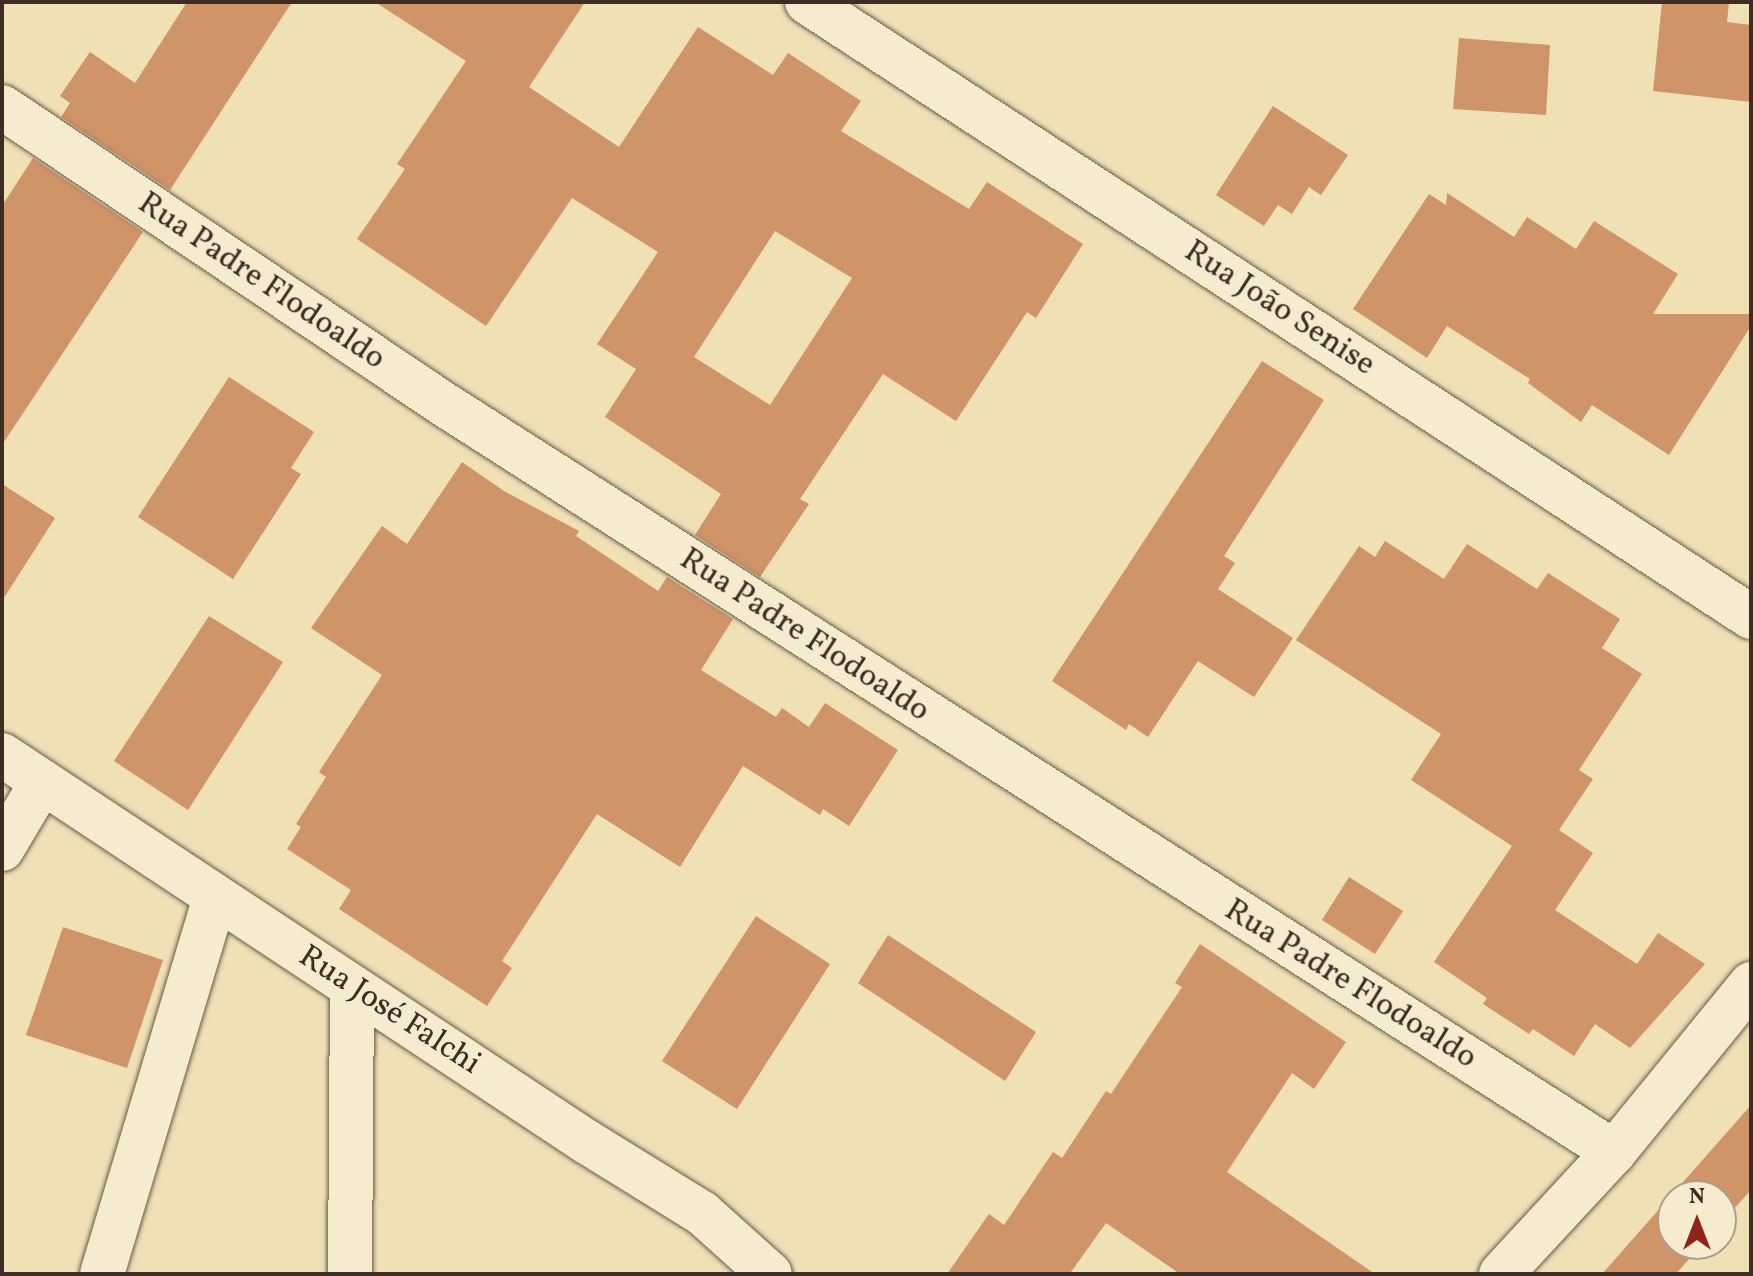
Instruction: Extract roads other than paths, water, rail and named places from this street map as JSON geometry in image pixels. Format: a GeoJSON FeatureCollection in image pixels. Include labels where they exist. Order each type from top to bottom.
{"type":"FeatureCollection","features":[{"type":"Feature","properties":{"kind":"street","name":"Rua João Senise"},"geometry":{"type":"LineString","coordinates":[[807,2],[1751,617]]}},
{"type":"Feature","properties":{"kind":"street","name":"Rua Padre Flodoaldo"},"geometry":{"type":"LineString","coordinates":[[2,107],[455,411],[1614,1152]]}},
{"type":"Feature","properties":{"kind":"street","name":"Rua José Falchi"},"geometry":{"type":"LineString","coordinates":[[2,755],[352,988],[702,1213],[770,1274]]}},
{"type":"Feature","properties":{"kind":"street"},"geometry":{"type":"LineString","coordinates":[[2,849],[42,782]]}},
{"type":"Feature","properties":{"kind":"street"},"geometry":{"type":"LineString","coordinates":[[102,1274],[215,897]]}},
{"type":"Feature","properties":{"kind":"street"},"geometry":{"type":"LineString","coordinates":[[1501,1274],[1614,1152],[1751,984]]}},
{"type":"Feature","properties":{"kind":"street"},"geometry":{"type":"LineString","coordinates":[[350,1274],[352,988]]}}]}
